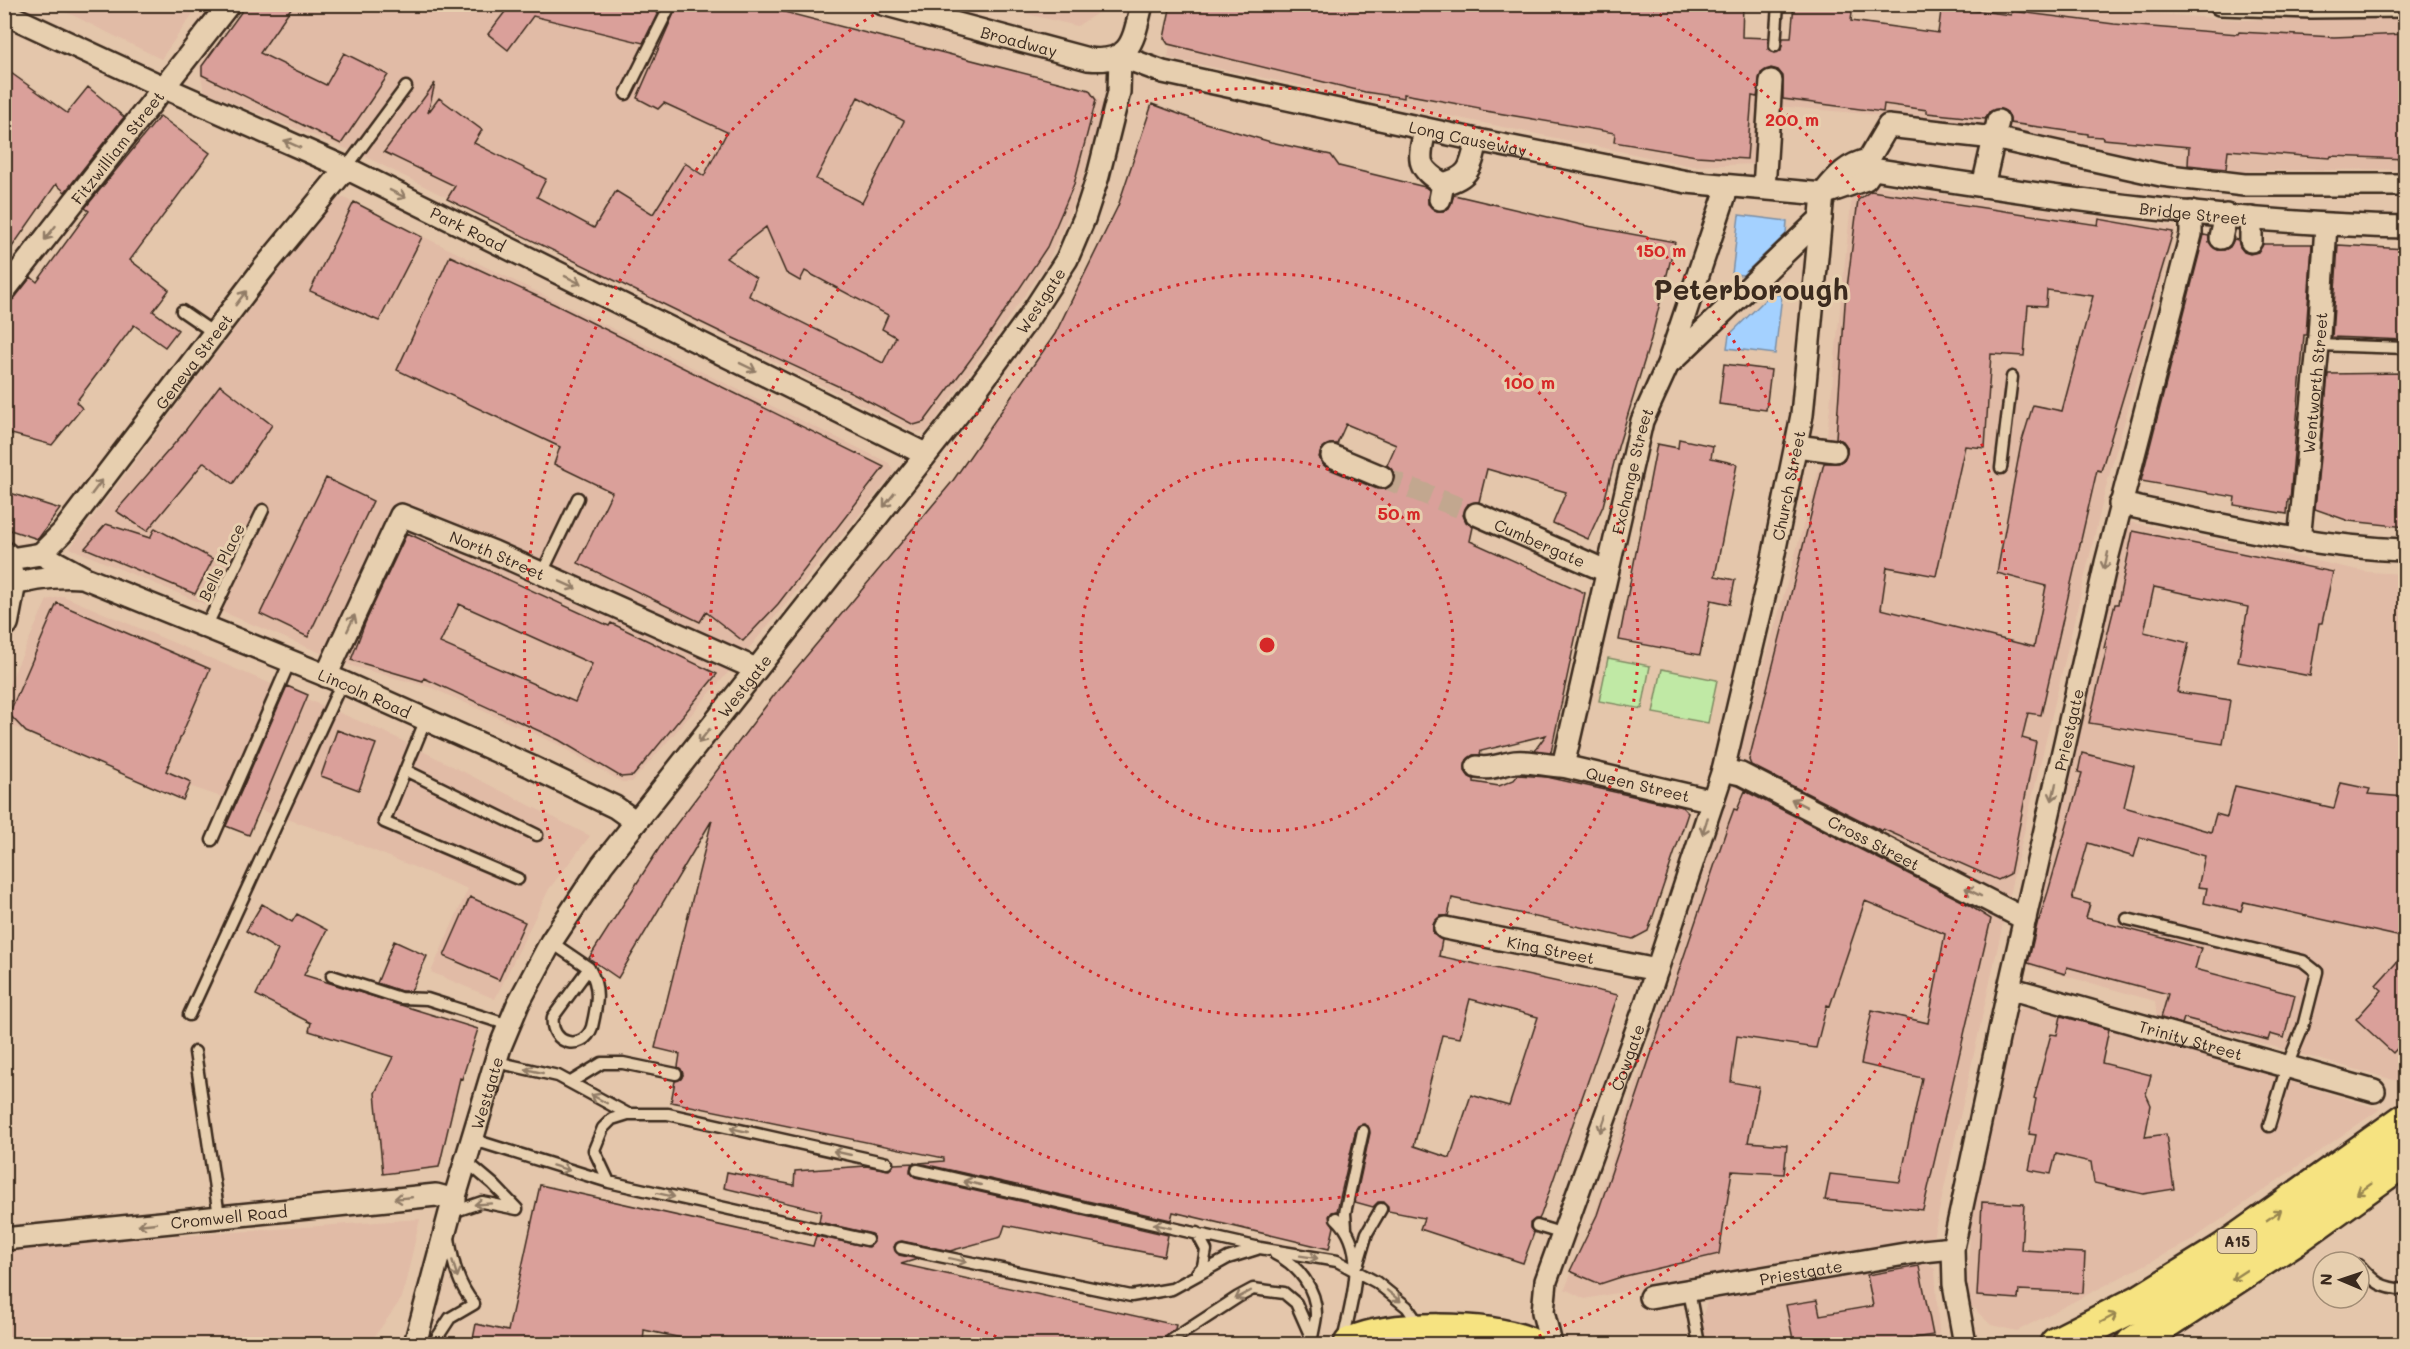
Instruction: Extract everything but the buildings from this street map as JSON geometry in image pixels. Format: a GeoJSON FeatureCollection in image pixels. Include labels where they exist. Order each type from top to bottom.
{"type":"FeatureCollection","features":[{"type":"Feature","properties":{"kind":"main road","name":"A15"},"geometry":{"type":"LineString","coordinates":[[2057,1344],[2140,1302],[2224,1250],[2406,1120]]}},
{"type":"Feature","properties":{"kind":"main road","name":"A15"},"geometry":{"type":"LineString","coordinates":[[2133,1344],[2295,1238],[2406,1158]]}},
{"type":"Feature","properties":{"kind":"main road"},"geometry":{"type":"LineString","coordinates":[[1351,1344],[1379,1335],[1424,1331],[1492,1336],[1528,1344]]}},
{"type":"Feature","properties":{"kind":"street","name":"Fitzwilliam Street"},"geometry":{"type":"LineString","coordinates":[[4,291],[229,4]]}},
{"type":"Feature","properties":{"kind":"street","name":"Broadway"},"geometry":{"type":"LineString","coordinates":[[883,4],[1088,59],[1112,60],[1120,56]]}},
{"type":"Feature","properties":{"kind":"street"},"geometry":{"type":"LineString","coordinates":[[1120,56],[1131,44],[1142,4]]}},
{"type":"Feature","properties":{"kind":"street"},"geometry":{"type":"LineString","coordinates":[[2220,4],[2311,7],[2406,6]]}},
{"type":"Feature","properties":{"kind":"street","name":"Park Road"},"geometry":{"type":"LineString","coordinates":[[4,13],[346,168],[925,454]]}},
{"type":"Feature","properties":{"kind":"street","name":"Long Causeway"},"geometry":{"type":"LineString","coordinates":[[1120,56],[1163,72],[1477,140],[1687,182],[1823,194]]}},
{"type":"Feature","properties":{"kind":"street","name":"Westgate"},"geometry":{"type":"LineString","coordinates":[[417,1335],[496,1062],[509,1025],[551,942],[602,865],[963,408],[1028,319],[1066,259],[1084,219],[1098,176],[1119,92],[1120,56]]}},
{"type":"Feature","properties":{"kind":"street"},"geometry":{"type":"LineString","coordinates":[[1764,188],[1771,81]]}},
{"type":"Feature","properties":{"kind":"street","name":"Bridge Street"},"geometry":{"type":"LineString","coordinates":[[2406,185],[2244,184],[2161,175],[1996,130],[1888,126],[1871,164],[1983,186],[2191,212],[2326,225],[2406,227]]}},
{"type":"Feature","properties":{"kind":"street"},"geometry":{"type":"LineString","coordinates":[[1425,129],[1419,156],[1426,173],[1442,192],[1471,169],[1477,140]]}},
{"type":"Feature","properties":{"kind":"street"},"geometry":{"type":"LineString","coordinates":[[1983,186],[1996,130]]}},
{"type":"Feature","properties":{"kind":"street"},"geometry":{"type":"LineString","coordinates":[[1823,194],[1838,175],[1855,162],[1871,164]]}},
{"type":"Feature","properties":{"kind":"street","name":"Geneva Street"},"geometry":{"type":"LineString","coordinates":[[41,554],[62,533],[262,269],[346,168]]}},
{"type":"Feature","properties":{"kind":"street","name":"Exchange Street"},"geometry":{"type":"LineString","coordinates":[[1563,766],[1606,571],[1634,420],[1668,364],[1728,186]]}},
{"type":"Feature","properties":{"kind":"street","name":"Church Street"},"geometry":{"type":"LineString","coordinates":[[1723,770],[1772,563],[1802,415],[1823,194]]}},
{"type":"Feature","properties":{"kind":"street","name":"Priestgate"},"geometry":{"type":"LineString","coordinates":[[1965,1344],[1960,1328],[1953,1277],[1953,1248],[2009,988],[2120,504],[2191,234],[2191,212]]}},
{"type":"Feature","properties":{"kind":"street"},"geometry":{"type":"LineString","coordinates":[[2221,238],[2226,215]]}},
{"type":"Feature","properties":{"kind":"street"},"geometry":{"type":"LineString","coordinates":[[1668,364],[1821,218]]}},
{"type":"Feature","properties":{"kind":"street"},"geometry":{"type":"LineString","coordinates":[[2251,218],[2251,241]]}},
{"type":"Feature","properties":{"kind":"street","name":"Wentworth Street"},"geometry":{"type":"LineString","coordinates":[[2299,541],[2318,340],[2326,225]]}},
{"type":"Feature","properties":{"kind":"street"},"geometry":{"type":"LineString","coordinates":[[1796,446],[1835,451]]}},
{"type":"Feature","properties":{"kind":"street"},"geometry":{"type":"LineString","coordinates":[[1332,456],[1382,477]]}},
{"type":"Feature","properties":{"kind":"street"},"geometry":{"type":"LineString","coordinates":[[2120,504],[2299,541],[2357,549],[2406,550]]}},
{"type":"Feature","properties":{"kind":"street","name":"Cumbergate"},"geometry":{"type":"LineString","coordinates":[[1476,514],[1606,571]]}},
{"type":"Feature","properties":{"kind":"street","name":"North Street"},"geometry":{"type":"LineString","coordinates":[[334,679],[401,515],[542,573],[756,669]]}},
{"type":"Feature","properties":{"kind":"street"},"geometry":{"type":"LineString","coordinates":[[4,622],[6,569],[41,554]]}},
{"type":"Feature","properties":{"kind":"street","name":"Lincoln Road"},"geometry":{"type":"LineString","coordinates":[[41,554],[85,578],[334,679],[426,719],[615,807],[636,822]]}},
{"type":"Feature","properties":{"kind":"street","name":"Lincoln Road"},"geometry":{"type":"LineString","coordinates":[[6,569],[56,577],[85,578]]}},
{"type":"Feature","properties":{"kind":"street","name":"Queen Street"},"geometry":{"type":"LineString","coordinates":[[1477,767],[1488,769],[1517,761],[1563,766],[1713,801]]}},
{"type":"Feature","properties":{"kind":"street","name":"Cowgate"},"geometry":{"type":"LineString","coordinates":[[1551,1344],[1543,1312],[1544,1290],[1657,970],[1723,770]]}},
{"type":"Feature","properties":{"kind":"street","name":"Cross Street"},"geometry":{"type":"LineString","coordinates":[[1723,770],[1741,774],[2025,919]]}},
{"type":"Feature","properties":{"kind":"street","name":"King Street"},"geometry":{"type":"LineString","coordinates":[[1445,928],[1657,970]]}},
{"type":"Feature","properties":{"kind":"street","name":"Trinity Street"},"geometry":{"type":"LineString","coordinates":[[2009,988],[2374,1091]]}},
{"type":"Feature","properties":{"kind":"street","name":"Cromwell Road"},"geometry":{"type":"LineString","coordinates":[[4,1239],[436,1195],[451,1214]]}},
{"type":"Feature","properties":{"kind":"street","name":"Priestgate"},"geometry":{"type":"LineString","coordinates":[[1650,1297],[1923,1251],[1953,1248]]}},
{"type":"Feature","properties":{"kind":"street"},"geometry":{"type":"LineString","coordinates":[[397,1344],[417,1335]]}},
{"type":"Feature","properties":{"kind":"lane"},"geometry":{"type":"LineString","coordinates":[[626,94],[671,4]]}},
{"type":"Feature","properties":{"kind":"lane"},"geometry":{"type":"LineString","coordinates":[[1775,46],[1778,4]]}},
{"type":"Feature","properties":{"kind":"lane"},"geometry":{"type":"LineString","coordinates":[[346,168],[406,87]]}},
{"type":"Feature","properties":{"kind":"lane"},"geometry":{"type":"LineString","coordinates":[[182,311],[214,333]]}},
{"type":"Feature","properties":{"kind":"lane"},"geometry":{"type":"LineString","coordinates":[[2318,340],[2406,348]]}},
{"type":"Feature","properties":{"kind":"lane"},"geometry":{"type":"LineString","coordinates":[[2001,468],[2012,377]]}},
{"type":"Feature","properties":{"kind":"lane"},"geometry":{"type":"LineString","coordinates":[[542,573],[578,498]]}},
{"type":"Feature","properties":{"kind":"lane","name":"Bells Place"},"geometry":{"type":"LineString","coordinates":[[206,627],[263,510]]}},
{"type":"Feature","properties":{"kind":"lane"},"geometry":{"type":"LineString","coordinates":[[212,840],[290,661]]}},
{"type":"Feature","properties":{"kind":"lane"},"geometry":{"type":"LineString","coordinates":[[189,1015],[334,679]]}},
{"type":"Feature","properties":{"kind":"lane"},"geometry":{"type":"LineString","coordinates":[[426,719],[384,822],[518,879]]}},
{"type":"Feature","properties":{"kind":"lane"},"geometry":{"type":"LineString","coordinates":[[405,770],[537,835]]}},
{"type":"Feature","properties":{"kind":"lane"},"geometry":{"type":"LineString","coordinates":[[2127,919],[2303,961],[2317,972],[2303,1027],[2287,1066],[2269,1126]]}},
{"type":"Feature","properties":{"kind":"lane"},"geometry":{"type":"LineString","coordinates":[[551,942],[589,968],[595,977],[598,990],[590,1033],[580,1041],[567,1043],[556,1036],[552,1024],[553,1017],[589,968]]}},
{"type":"Feature","properties":{"kind":"lane"},"geometry":{"type":"LineString","coordinates":[[332,976],[400,998],[427,999],[509,1025]]}},
{"type":"Feature","properties":{"kind":"lane"},"geometry":{"type":"LineString","coordinates":[[195,1052],[219,1216]]}},
{"type":"Feature","properties":{"kind":"lane"},"geometry":{"type":"LineString","coordinates":[[496,1062],[558,1076],[628,1114]]}},
{"type":"Feature","properties":{"kind":"lane"},"geometry":{"type":"LineString","coordinates":[[572,1082],[602,1063],[623,1063],[676,1074]]}},
{"type":"Feature","properties":{"kind":"lane"},"geometry":{"type":"LineString","coordinates":[[609,1182],[594,1150],[603,1128],[612,1119],[628,1114],[668,1114],[887,1163]]}},
{"type":"Feature","properties":{"kind":"lane"},"geometry":{"type":"LineString","coordinates":[[1356,1269],[1352,1242],[1346,1228],[1345,1213],[1364,1131]]}},
{"type":"Feature","properties":{"kind":"lane"},"geometry":{"type":"LineString","coordinates":[[474,1140],[609,1182],[867,1240]]}},
{"type":"Feature","properties":{"kind":"lane"},"geometry":{"type":"LineString","coordinates":[[433,1344],[450,1318],[474,1304],[463,1290],[454,1268],[451,1214],[482,1202],[517,1209],[467,1162]]}},
{"type":"Feature","properties":{"kind":"lane"},"geometry":{"type":"LineString","coordinates":[[917,1170],[1260,1248],[1337,1261],[1356,1269],[1376,1282],[1407,1307],[1424,1331]]}},
{"type":"Feature","properties":{"kind":"lane"},"geometry":{"type":"LineString","coordinates":[[1342,1344],[1363,1242],[1381,1209]]}},
{"type":"Feature","properties":{"kind":"lane"},"geometry":{"type":"LineString","coordinates":[[1336,1218],[1346,1228]]}},
{"type":"Feature","properties":{"kind":"lane"},"geometry":{"type":"LineString","coordinates":[[1537,1226],[1564,1234]]}},
{"type":"Feature","properties":{"kind":"lane"},"geometry":{"type":"LineString","coordinates":[[1193,1278],[1203,1266],[1206,1250],[1197,1233]]}},
{"type":"Feature","properties":{"kind":"lane"},"geometry":{"type":"LineString","coordinates":[[900,1248],[1131,1296],[1172,1289],[1242,1252],[1260,1248],[1290,1263],[1314,1295],[1316,1314],[1311,1341]]}},
{"type":"Feature","properties":{"kind":"lane"},"geometry":{"type":"LineString","coordinates":[[2371,1279],[2387,1288],[2406,1290]]}},
{"type":"Feature","properties":{"kind":"lane"},"geometry":{"type":"LineString","coordinates":[[1172,1340],[1253,1289],[1284,1293],[1296,1303],[1311,1341]]}},
{"type":"Feature","properties":{"kind":"lane"},"geometry":{"type":"LineString","coordinates":[[1689,1291],[1699,1344]]}},
{"type":"Feature","properties":{"kind":"shaded area"},"geometry":{"type":"Polygon","coordinates":[[[1447,4],[1729,73],[1954,90],[1966,5],[2032,5],[2242,20],[2405,17],[2405,169],[2249,171],[2245,183],[2173,177],[2168,162],[1868,114],[1765,105],[1758,164],[1692,166],[1168,58],[1175,5],[1447,4]]]}},
{"type":"Feature","properties":{"kind":"shaded area"},"geometry":{"type":"Polygon","coordinates":[[[52,5],[199,5],[161,59],[52,5]]]}},
{"type":"Feature","properties":{"kind":"shaded area"},"geometry":{"type":"Polygon","coordinates":[[[247,5],[752,5],[1091,91],[1103,105],[1080,189],[1047,264],[927,432],[915,432],[364,156],[204,91],[199,67],[247,5]]]}},
{"type":"Feature","properties":{"kind":"shaded area"},"geometry":{"type":"Polygon","coordinates":[[[991,5],[1105,5],[1104,9],[1077,26],[991,5]]]}},
{"type":"Feature","properties":{"kind":"shaded area"},"geometry":{"type":"Polygon","coordinates":[[[1872,185],[2176,227],[2154,319],[2108,479],[2011,887],[1933,1238],[1585,1299],[1565,1289],[1595,1214],[1724,806],[1826,445],[1852,194],[1872,185]]]}},
{"type":"Feature","properties":{"kind":"shaded area"},"geometry":{"type":"Polygon","coordinates":[[[344,198],[889,463],[894,473],[746,652],[632,782],[622,782],[557,744],[432,688],[352,666],[70,548],[332,199],[344,198]]]}},
{"type":"Feature","properties":{"kind":"shaded area"},"geometry":{"type":"Polygon","coordinates":[[[2125,521],[2368,572],[2405,574],[2405,1083],[2195,1025],[2187,1028],[2157,1019],[2155,1001],[2022,964],[2125,521]]]}},
{"type":"Feature","properties":{"kind":"shaded area"},"geometry":{"type":"Polygon","coordinates":[[[63,596],[385,732],[590,836],[549,889],[495,999],[431,972],[468,889],[343,838],[5,724],[5,693],[47,600],[63,596]]]}},
{"type":"Feature","properties":{"kind":"shaded area"},"geometry":{"type":"Polygon","coordinates":[[[2036,1003],[2380,1109],[2189,1242],[2017,1331],[1991,1325],[1966,1301],[1974,1171],[2011,1013],[2036,1003]]]}},
{"type":"Feature","properties":{"kind":"shaded area"},"geometry":{"type":"Polygon","coordinates":[[[420,1219],[402,1298],[375,1336],[352,1344],[5,1344],[5,1248],[420,1219]]]}},
{"type":"Feature","properties":{"kind":"shaded area"},"geometry":{"type":"Polygon","coordinates":[[[1924,1262],[1935,1269],[1939,1332],[1936,1344],[1692,1344],[1690,1334],[1704,1332],[1702,1317],[1708,1300],[1924,1262]]]}},
{"type":"Feature","properties":{"kind":"green space"},"geometry":{"type":"Polygon","coordinates":[[[1608,658],[1650,666],[1642,709],[1599,701],[1608,658]]]}},
{"type":"Feature","properties":{"kind":"green space"},"geometry":{"type":"Polygon","coordinates":[[[1662,669],[1717,680],[1708,723],[1653,713],[1662,669]]]}},
{"type":"Feature","properties":{"kind":"water"},"geometry":{"type":"Polygon","coordinates":[[[1739,215],[1787,221],[1786,234],[1743,275],[1732,274],[1739,215]]]}},
{"type":"Feature","properties":{"kind":"water"},"geometry":{"type":"Polygon","coordinates":[[[1771,294],[1782,295],[1775,354],[1727,348],[1729,335],[1771,294]]]}},
{"type":"Feature","properties":{"kind":"tunnel"},"geometry":{"type":"LineString","coordinates":[[1382,477],[1476,514]]}},
{"type":"Feature","properties":{"kind":"district","name":"Peterborough"},"geometry":{"type":"Point","coordinates":[1751,289]}}]}
